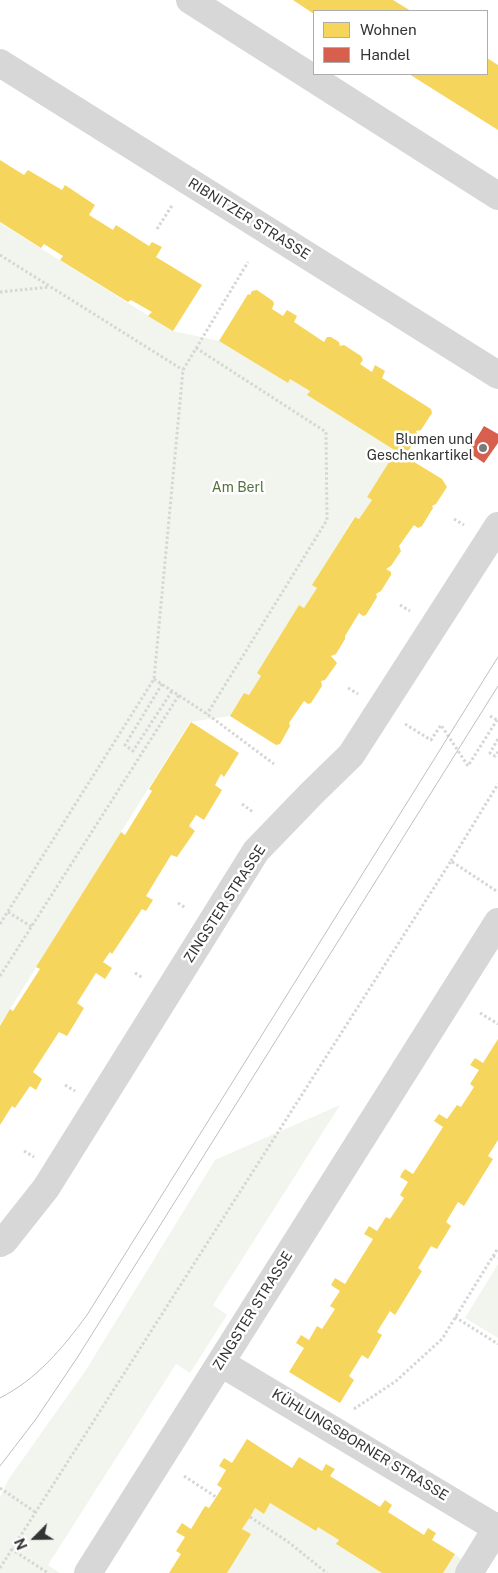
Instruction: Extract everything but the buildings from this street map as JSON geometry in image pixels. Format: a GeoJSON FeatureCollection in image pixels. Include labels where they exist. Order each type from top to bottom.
{"type":"FeatureCollection","features":[{"type":"Feature","properties":{"kind":"street"},"geometry":{"type":"LineString","coordinates":[[190,0],[498,196]]}},
{"type":"Feature","properties":{"kind":"street","name":"RIBNITZER STRASSE"},"geometry":{"type":"LineString","coordinates":[[0,63],[498,375]]}},
{"type":"Feature","properties":{"kind":"street","name":"ZINGSTER STRASSE"},"geometry":{"type":"LineString","coordinates":[[0,1243],[4,1241],[46,1188],[256,851],[351,755],[498,526]]}},
{"type":"Feature","properties":{"kind":"street","name":"ZINGSTER STRASSE"},"geometry":{"type":"LineString","coordinates":[[88,1573],[498,922]]}},
{"type":"Feature","properties":{"kind":"street","name":"KÜHLUNGSBORNER STRASSE"},"geometry":{"type":"LineString","coordinates":[[221,1363],[498,1528]]}},
{"type":"Feature","properties":{"kind":"street"},"geometry":{"type":"LineString","coordinates":[[470,1573],[498,1528]]}},
{"type":"Feature","properties":{"kind":"path"},"geometry":{"type":"LineString","coordinates":[[0,255],[183,370]]}},
{"type":"Feature","properties":{"kind":"path"},"geometry":{"type":"LineString","coordinates":[[0,924],[154,679],[183,370],[248,262]]}},
{"type":"Feature","properties":{"kind":"path"},"geometry":{"type":"LineString","coordinates":[[0,292],[49,287]]}},
{"type":"Feature","properties":{"kind":"path"},"geometry":{"type":"LineString","coordinates":[[196,348],[326,432],[327,520],[207,714]]}},
{"type":"Feature","properties":{"kind":"path"},"geometry":{"type":"LineString","coordinates":[[154,679],[207,714],[274,764]]}},
{"type":"Feature","properties":{"kind":"path"},"geometry":{"type":"LineString","coordinates":[[162,684],[126,745],[133,751],[172,691]]}},
{"type":"Feature","properties":{"kind":"path"},"geometry":{"type":"LineString","coordinates":[[348,688],[431,740],[441,726],[468,766],[498,720],[490,716]]}},
{"type":"Feature","properties":{"kind":"path"},"geometry":{"type":"LineString","coordinates":[[0,976],[179,695]]}},
{"type":"Feature","properties":{"kind":"path"},"geometry":{"type":"LineString","coordinates":[[498,739],[490,753],[495,756],[498,752]]}},
{"type":"Feature","properties":{"kind":"path"},"geometry":{"type":"LineString","coordinates":[[0,1568],[243,1189],[498,784]]}},
{"type":"Feature","properties":{"kind":"path"},"geometry":{"type":"LineString","coordinates":[[450,861],[498,892]]}},
{"type":"Feature","properties":{"kind":"path"},"geometry":{"type":"LineString","coordinates":[[8,912],[32,927]]}},
{"type":"Feature","properties":{"kind":"path"},"geometry":{"type":"LineString","coordinates":[[480,1013],[498,1024]]}},
{"type":"Feature","properties":{"kind":"path"},"geometry":{"type":"LineString","coordinates":[[340,1433],[353,1410],[403,1375],[442,1339],[498,1248]]}},
{"type":"Feature","properties":{"kind":"path"},"geometry":{"type":"LineString","coordinates":[[493,1256],[498,1258]]}},
{"type":"Feature","properties":{"kind":"path"},"geometry":{"type":"LineString","coordinates":[[455,1317],[498,1344]]}},
{"type":"Feature","properties":{"kind":"path"},"geometry":{"type":"LineString","coordinates":[[184,1476],[216,1497]]}},
{"type":"Feature","properties":{"kind":"path"},"geometry":{"type":"LineString","coordinates":[[0,1488],[35,1512]]}},
{"type":"Feature","properties":{"kind":"path"},"geometry":{"type":"LineString","coordinates":[[250,1517],[287,1541],[327,1573]]}},
{"type":"Feature","properties":{"kind":"path"},"geometry":{"type":"LineString","coordinates":[[12,1549],[48,1573]]}},
{"type":"Feature","properties":{"kind":"green space","name":"Am Berl"},"geometry":{"type":"Polygon","coordinates":[[[0,223],[173,331],[219,341],[288,383],[290,379],[310,391],[308,396],[396,451],[367,497],[372,500],[359,519],[354,517],[313,584],[317,588],[304,608],[299,605],[257,673],[261,676],[249,695],[244,693],[230,716],[190,722],[0,1025],[0,223]]]}},
{"type":"Feature","properties":{"kind":"green space"},"geometry":{"type":"Polygon","coordinates":[[[340,1105],[213,1305],[227,1315],[190,1373],[176,1364],[48,1565],[60,1573],[0,1573],[0,1498],[8,1480],[86,1370],[215,1160],[340,1105]]]}},
{"type":"Feature","properties":{"kind":"green space"},"geometry":{"type":"Polygon","coordinates":[[[498,1264],[498,1338],[465,1318],[498,1264]]]}},
{"type":"Feature","properties":{"kind":"green space"},"geometry":{"type":"Polygon","coordinates":[[[270,1503],[316,1531],[318,1527],[339,1540],[337,1545],[382,1573],[227,1573],[250,1534],[242,1529],[255,1508],[264,1514],[270,1503]]]}},
{"type":"Feature","properties":{"kind":"green space"},"geometry":{"type":"Polygon","coordinates":[[[455,1554],[463,1561],[455,1573],[443,1573],[455,1554]]]}},
{"type":"Feature","properties":{"kind":"tram line"},"geometry":{"type":"LineString","coordinates":[[0,1398],[26,1382],[48,1362],[87,1315],[498,657]]}},
{"type":"Feature","properties":{"kind":"tram line"},"geometry":{"type":"LineString","coordinates":[[0,1466],[36,1419],[77,1358],[498,686]]}},
{"type":"Feature","properties":{"kind":"place","name":"Blumen und Geschenkartikel"},"geometry":{"type":"Point","coordinates":[483,448]}}]}
